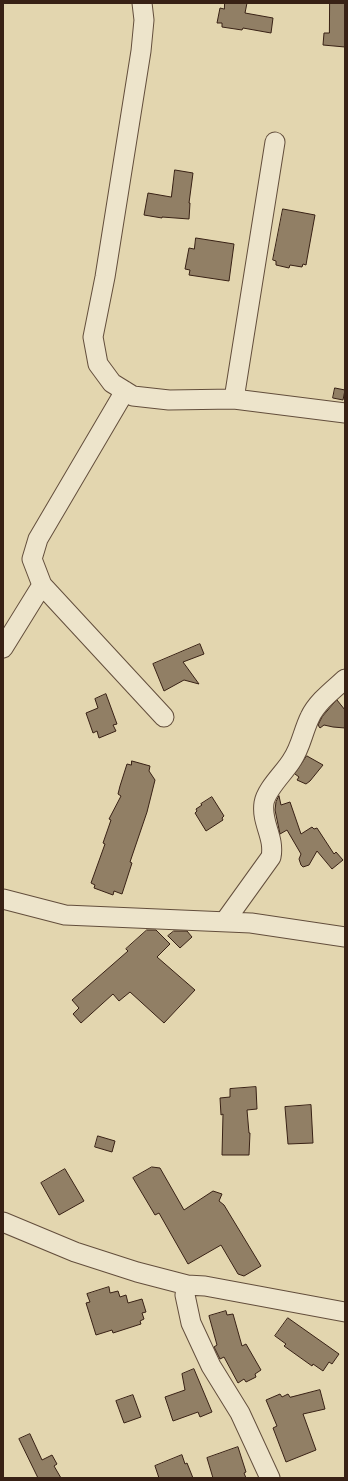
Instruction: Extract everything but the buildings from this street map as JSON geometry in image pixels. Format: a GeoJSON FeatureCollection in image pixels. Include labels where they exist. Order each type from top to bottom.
{"type":"FeatureCollection","features":[{"type":"Feature","properties":{"kind":"street"},"geometry":{"type":"LineString","coordinates":[[142,3],[144,20],[141,51],[105,277],[93,338],[98,364],[112,383],[133,396],[169,400],[234,399],[345,413]]}},
{"type":"Feature","properties":{"kind":"street"},"geometry":{"type":"LineString","coordinates":[[234,399],[275,142]]}},
{"type":"Feature","properties":{"kind":"street"},"geometry":{"type":"LineString","coordinates":[[125,391],[38,539],[32,559],[42,585],[164,717]]}},
{"type":"Feature","properties":{"kind":"street"},"geometry":{"type":"LineString","coordinates":[[3,648],[42,585]]}},
{"type":"Feature","properties":{"kind":"street"},"geometry":{"type":"LineString","coordinates":[[225,921],[271,857],[273,849],[263,813],[265,797],[298,751],[310,716],[317,706],[345,679]]}},
{"type":"Feature","properties":{"kind":"street"},"geometry":{"type":"LineString","coordinates":[[3,899],[65,914],[251,923],[345,937]]}},
{"type":"Feature","properties":{"kind":"street"},"geometry":{"type":"LineString","coordinates":[[3,1222],[75,1252],[137,1272],[187,1285],[205,1286],[345,1312]]}},
{"type":"Feature","properties":{"kind":"street"},"geometry":{"type":"LineString","coordinates":[[187,1285],[185,1295],[191,1323],[211,1366],[240,1414],[270,1478]]}}]}
